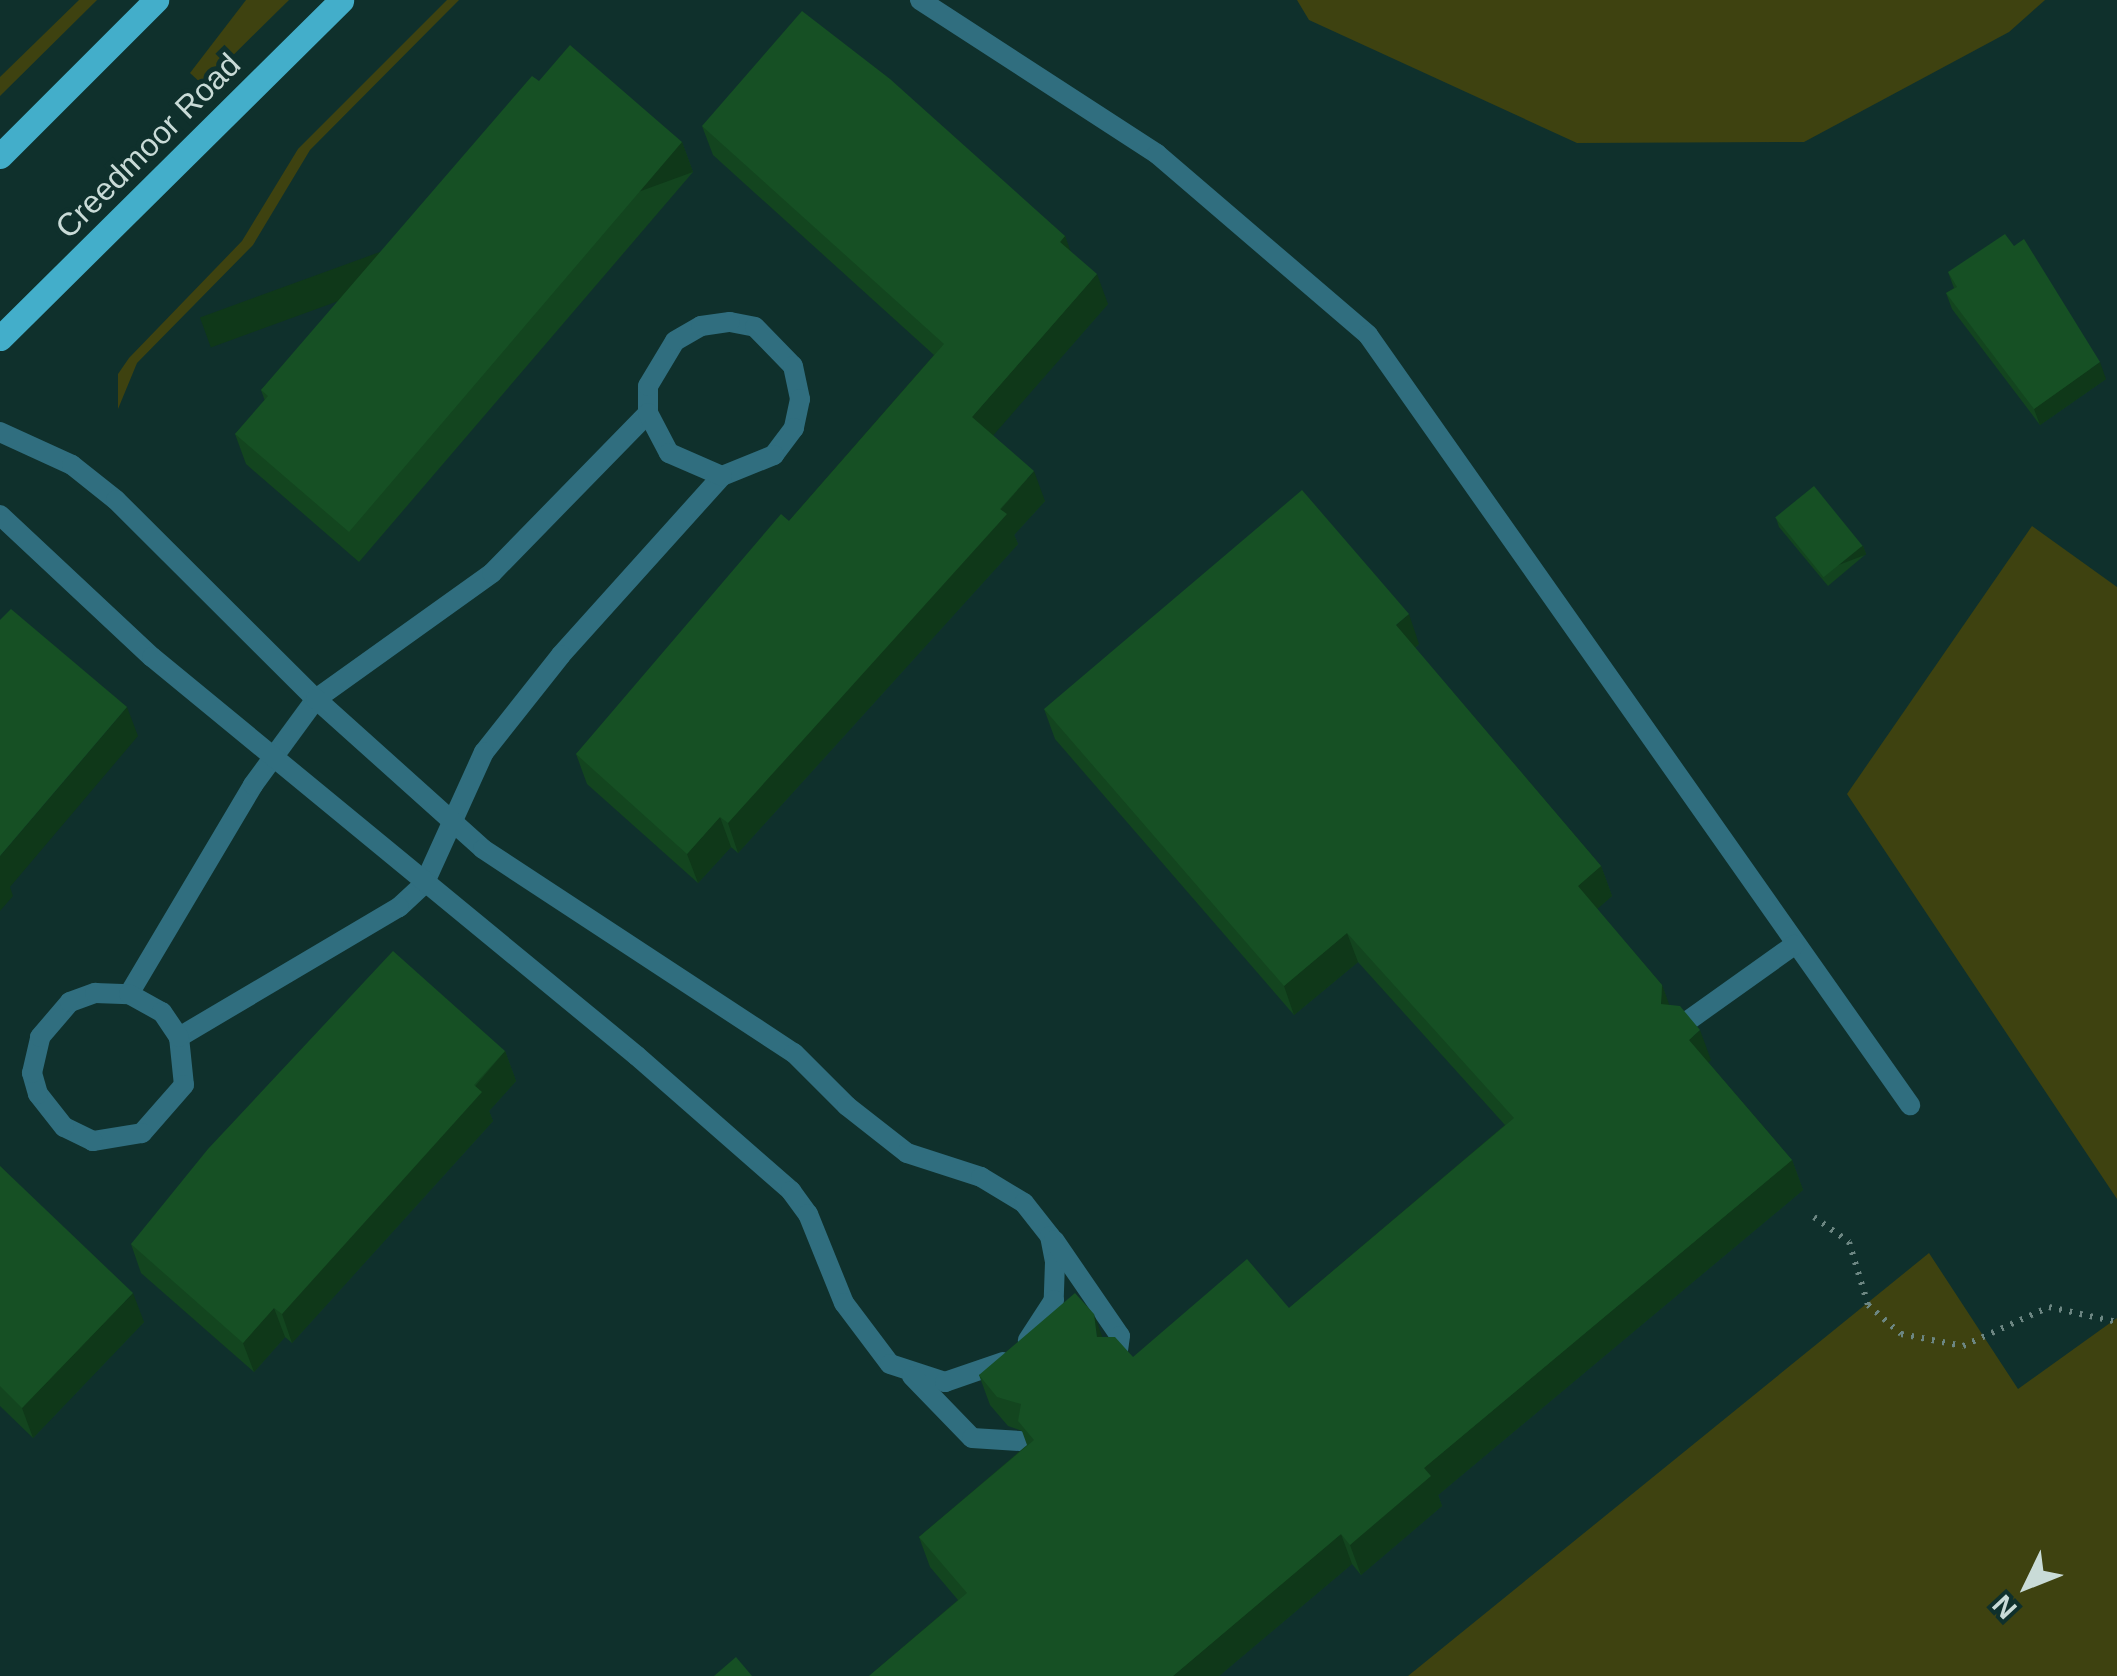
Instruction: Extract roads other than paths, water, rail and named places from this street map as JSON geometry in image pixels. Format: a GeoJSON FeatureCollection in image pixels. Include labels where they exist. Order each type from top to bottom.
{"type":"FeatureCollection","features":[{"type":"Feature","properties":{"kind":"main road"},"geometry":{"type":"LineString","coordinates":[[0,156],[156,0]]}},
{"type":"Feature","properties":{"kind":"main road","name":"Creedmoor Road"},"geometry":{"type":"LineString","coordinates":[[0,338],[342,0]]}},
{"type":"Feature","properties":{"kind":"lane"},"geometry":{"type":"LineString","coordinates":[[920,0],[1157,154],[1368,335],[1794,946],[1910,1104]]}},
{"type":"Feature","properties":{"kind":"lane"},"geometry":{"type":"LineString","coordinates":[[129,994],[275,758],[316,699],[492,573],[648,413],[658,362],[676,341],[701,326],[742,324],[777,344],[793,366],[800,399],[794,428],[774,455],[722,476],[561,655],[484,752],[424,884],[399,907],[180,1037]]}},
{"type":"Feature","properties":{"kind":"lane"},"geometry":{"type":"LineString","coordinates":[[648,413],[670,453],[722,476]]}},
{"type":"Feature","properties":{"kind":"lane"},"geometry":{"type":"LineString","coordinates":[[0,432],[72,465],[116,500],[316,699],[451,819],[528,880],[679,972],[794,1053],[846,1106],[907,1152],[980,1176],[1024,1203],[1120,1336],[1117,1357]]}},
{"type":"Feature","properties":{"kind":"lane"},"geometry":{"type":"LineString","coordinates":[[0,515],[152,657],[791,1192],[864,1334],[890,1364],[912,1376],[972,1438],[1020,1440]]}},
{"type":"Feature","properties":{"kind":"lane"},"geometry":{"type":"LineString","coordinates":[[1682,1025],[1794,946]]}},
{"type":"Feature","properties":{"kind":"lane"},"geometry":{"type":"LineString","coordinates":[[95,992],[129,994],[162,1012],[180,1037],[184,1086],[142,1133],[93,1141],[64,1126],[38,1094],[32,1074],[40,1036],[70,1002],[95,992]]}},
{"type":"Feature","properties":{"kind":"lane"},"geometry":{"type":"LineString","coordinates":[[912,1376],[946,1382],[982,1374],[1014,1355],[1054,1300],[1050,1236]]}}]}
